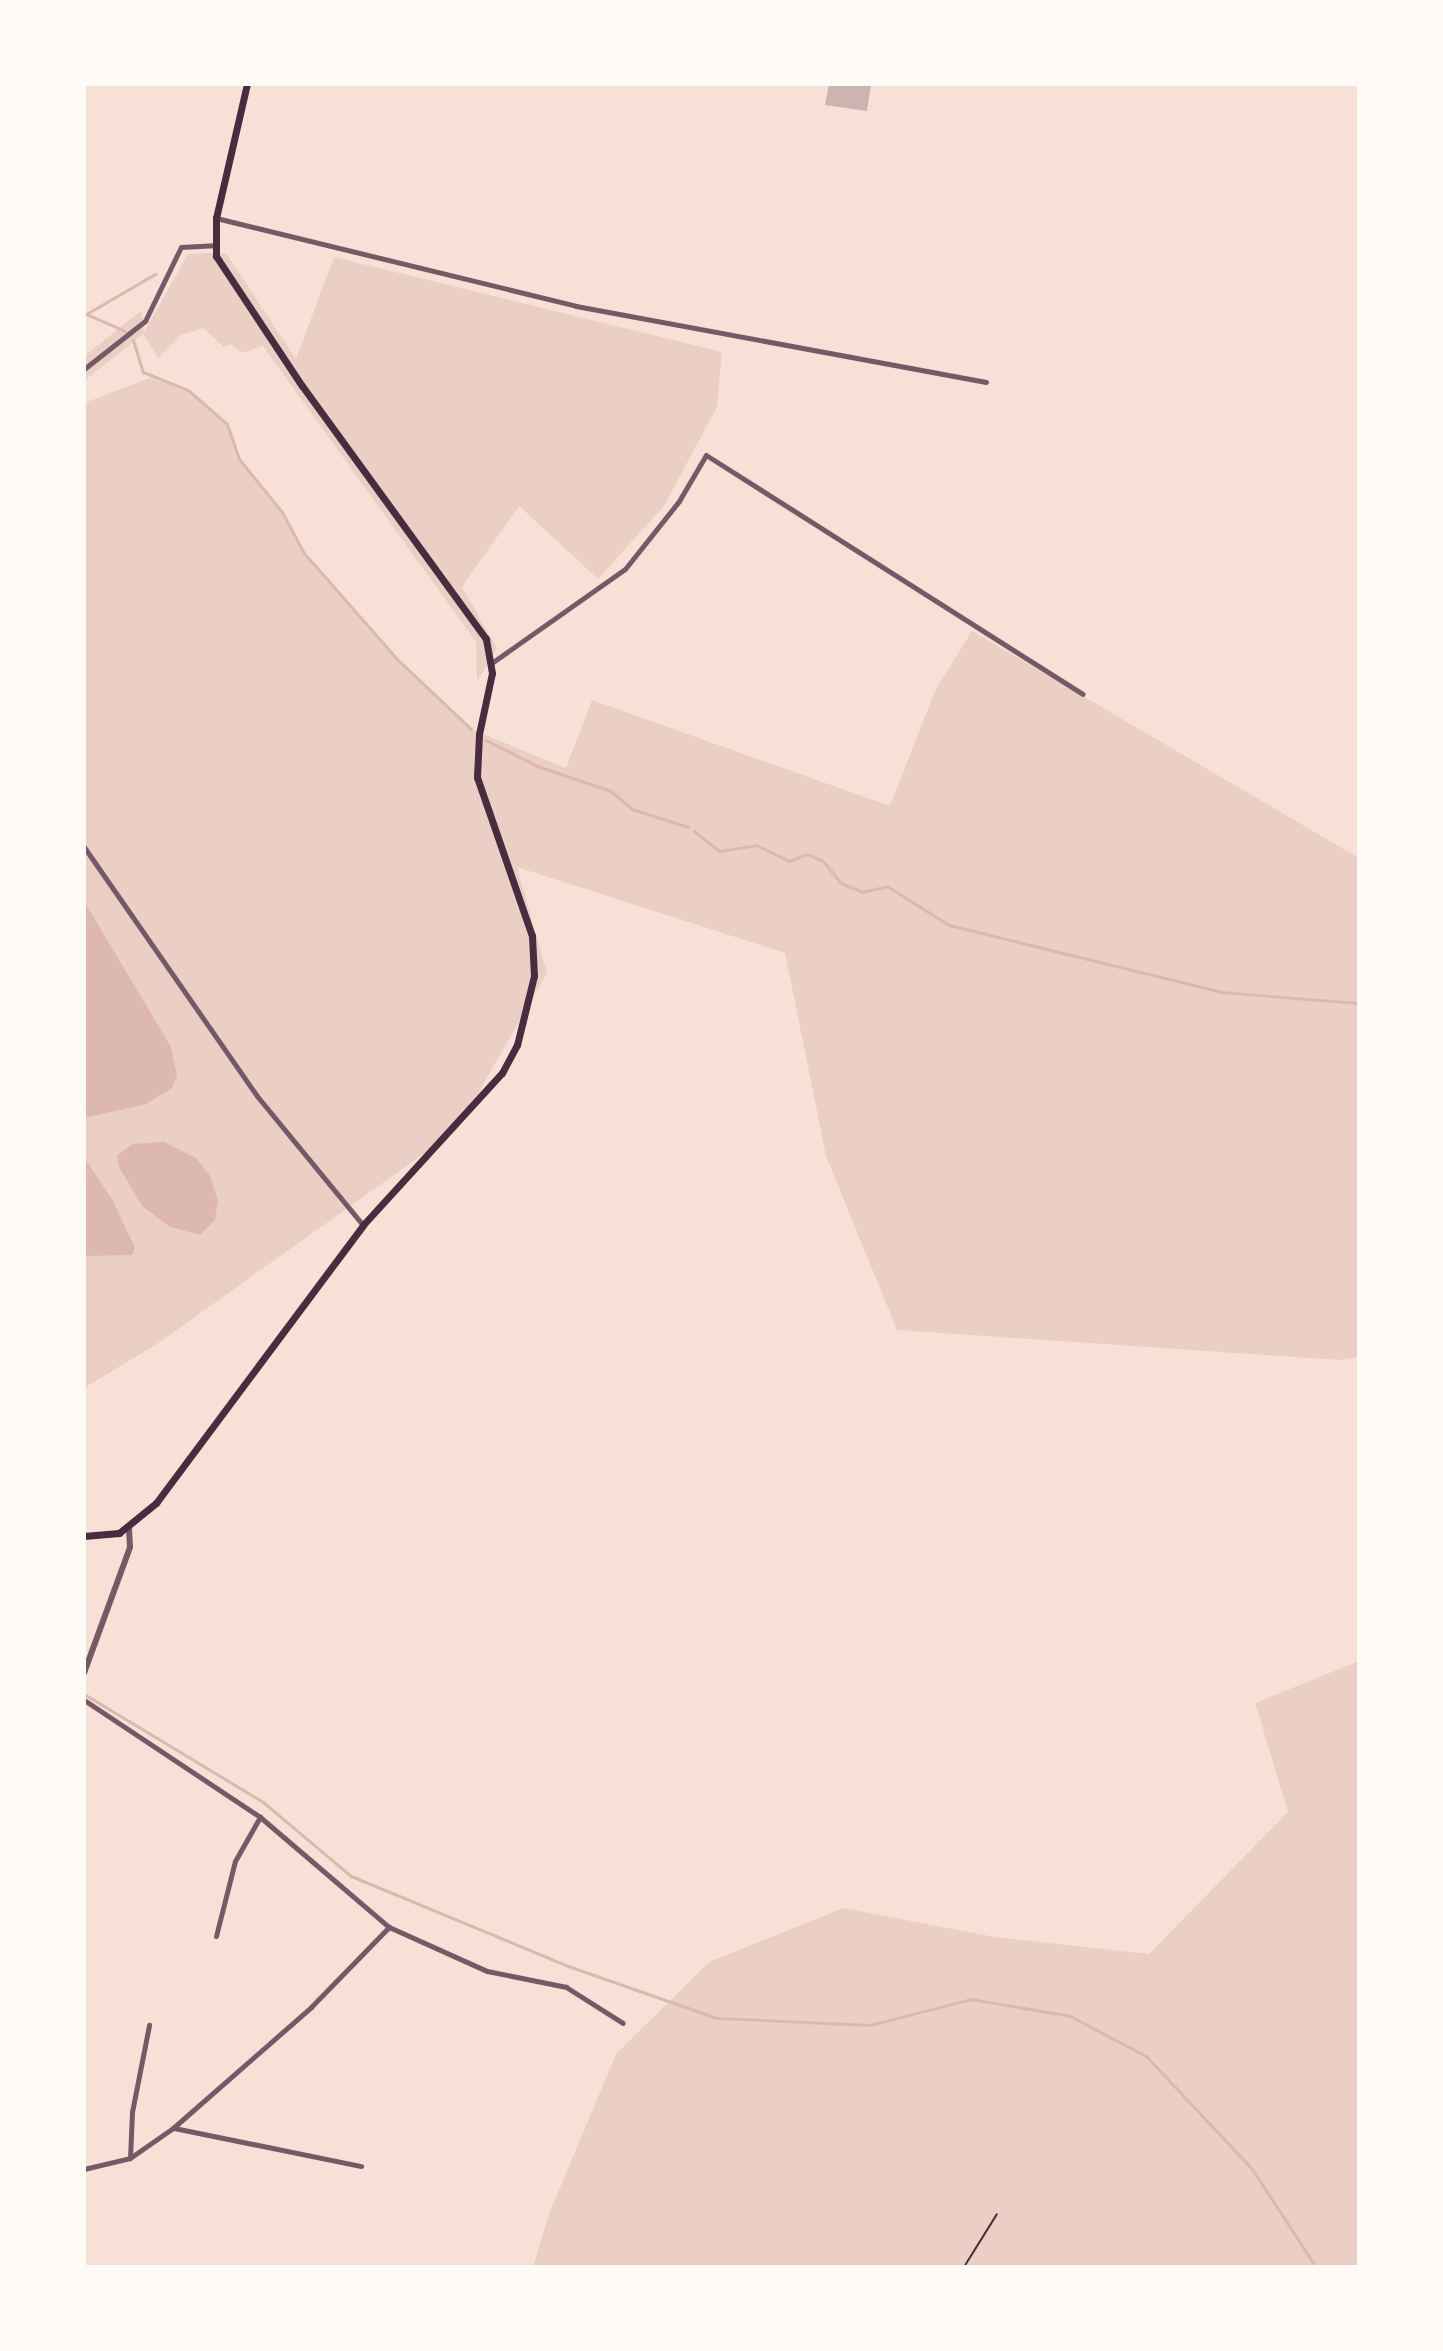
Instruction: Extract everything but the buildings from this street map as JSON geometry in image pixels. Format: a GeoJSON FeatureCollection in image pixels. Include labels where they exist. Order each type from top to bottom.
{"type":"FeatureCollection","features":[{"type":"Feature","properties":{"kind":"main road"},"geometry":{"type":"LineString","coordinates":[[84,1536],[129,1528],[156,1503],[363,1225],[502,1073],[517,1045],[534,976],[532,936],[477,777],[479,734],[493,662],[476,623],[286,363],[237,291],[214,245],[216,218],[247,84]]}},
{"type":"Feature","properties":{"kind":"street"},"geometry":{"type":"LineString","coordinates":[[216,218],[576,306],[986,382]]}},
{"type":"Feature","properties":{"kind":"street"},"geometry":{"type":"LineString","coordinates":[[84,369],[145,321],[181,247],[214,245]]}},
{"type":"Feature","properties":{"kind":"street"},"geometry":{"type":"LineString","coordinates":[[493,662],[625,569],[679,501],[706,455],[1083,694]]}},
{"type":"Feature","properties":{"kind":"street"},"geometry":{"type":"LineString","coordinates":[[84,847],[265,1106],[363,1225]]}},
{"type":"Feature","properties":{"kind":"street"},"geometry":{"type":"LineString","coordinates":[[84,1673],[130,1547],[129,1528]]}},
{"type":"Feature","properties":{"kind":"street"},"geometry":{"type":"LineString","coordinates":[[84,1700],[260,1817],[389,1927],[487,1971],[566,1987],[623,2023]]}},
{"type":"Feature","properties":{"kind":"street"},"geometry":{"type":"LineString","coordinates":[[216,1936],[235,1861],[260,1817]]}},
{"type":"Feature","properties":{"kind":"street"},"geometry":{"type":"LineString","coordinates":[[84,2169],[130,2158],[173,2128],[311,2007],[389,1927]]}},
{"type":"Feature","properties":{"kind":"street"},"geometry":{"type":"LineString","coordinates":[[130,2158],[132,2112],[149,2025]]}},
{"type":"Feature","properties":{"kind":"street"},"geometry":{"type":"LineString","coordinates":[[173,2128],[361,2166]]}},
{"type":"Feature","properties":{"kind":"path"},"geometry":{"type":"LineString","coordinates":[[964,2267],[997,2214]]}},
{"type":"Feature","properties":{"kind":"shaded area"},"geometry":{"type":"Polygon","coordinates":[[[226,253],[296,359],[334,257],[722,352],[717,407],[664,506],[598,579],[519,506],[462,587],[497,648],[477,682],[476,642],[263,346],[242,353],[231,344],[224,347],[203,328],[181,335],[158,358],[143,334],[84,381],[84,356],[141,311],[144,332],[188,254],[226,253]]]}},
{"type":"Feature","properties":{"kind":"shaded area"},"geometry":{"type":"Polygon","coordinates":[[[150,378],[188,390],[227,424],[239,459],[282,512],[304,553],[398,659],[471,729],[566,768],[592,700],[890,806],[935,691],[972,631],[1359,858],[1359,1357],[1339,1360],[897,1330],[826,1156],[785,953],[517,867],[547,973],[457,1130],[157,1344],[84,1388],[84,403],[150,378]]]}},
{"type":"Feature","properties":{"kind":"shaded area"},"geometry":{"type":"Polygon","coordinates":[[[84,901],[171,1047],[177,1076],[172,1088],[146,1104],[89,1117],[84,1117],[84,901]]]}},
{"type":"Feature","properties":{"kind":"shaded area"},"geometry":{"type":"Polygon","coordinates":[[[164,1142],[196,1158],[210,1176],[218,1200],[215,1220],[200,1235],[170,1227],[142,1206],[119,1167],[117,1155],[133,1144],[164,1142]]]}},
{"type":"Feature","properties":{"kind":"shaded area"},"geometry":{"type":"Polygon","coordinates":[[[84,1157],[113,1201],[135,1248],[132,1255],[84,1256],[84,1157]]]}},
{"type":"Feature","properties":{"kind":"shaded area"},"geometry":{"type":"Polygon","coordinates":[[[1359,1661],[1359,2267],[533,2267],[549,2214],[616,2054],[709,1962],[843,1908],[995,1937],[1149,1954],[1288,1812],[1255,1703],[1359,1661]]]}},
{"type":"Feature","properties":{"kind":"waterway"},"geometry":{"type":"LineString","coordinates":[[88,313],[155,274]]}},
{"type":"Feature","properties":{"kind":"waterway"},"geometry":{"type":"LineString","coordinates":[[84,313],[125,331]]}},
{"type":"Feature","properties":{"kind":"waterway"},"geometry":{"type":"LineString","coordinates":[[133,340],[143,372],[188,390],[227,424],[239,459],[282,512],[304,553],[397,659],[471,729]]}},
{"type":"Feature","properties":{"kind":"waterway"},"geometry":{"type":"LineString","coordinates":[[486,740],[537,766],[611,791],[632,809],[688,827]]}},
{"type":"Feature","properties":{"kind":"waterway"},"geometry":{"type":"LineString","coordinates":[[694,831],[720,851],[756,845],[789,861],[807,854],[823,861],[841,883],[862,892],[887,886],[949,925],[1221,992],[1359,1003]]}},
{"type":"Feature","properties":{"kind":"waterway"},"geometry":{"type":"LineString","coordinates":[[84,1694],[263,1802],[351,1876],[571,1967],[717,2018],[870,2025],[971,1999],[1070,2016],[1146,2056],[1252,2169],[1316,2267]]}}]}
